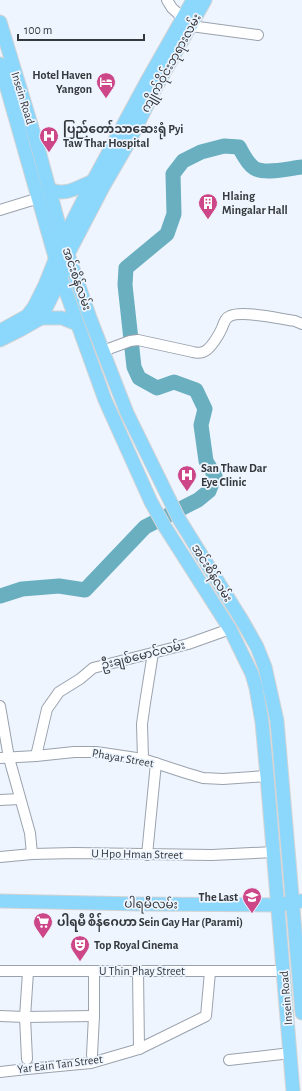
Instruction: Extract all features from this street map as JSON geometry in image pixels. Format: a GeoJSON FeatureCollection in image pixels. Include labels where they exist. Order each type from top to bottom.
{"type":"FeatureCollection","features":[{"type":"Feature","properties":{"kind":"main road","name":"ကျိုက်ဝိုင်းဘုရားလမ်း"},"geometry":{"type":"LineString","coordinates":[[41,318],[60,278],[68,254],[103,187],[129,142],[156,87],[187,22],[193,0]]}},
{"type":"Feature","properties":{"kind":"main road","name":"ကျိုက်ဝိုင်းဘုရားလမ်း"},"geometry":{"type":"LineString","coordinates":[[0,330],[27,316],[34,307],[45,285],[55,258],[93,181],[187,22],[206,0]]}},
{"type":"Feature","properties":{"kind":"main road","name":"Insein Road"},"geometry":{"type":"LineString","coordinates":[[0,22],[38,151]]}},
{"type":"Feature","properties":{"kind":"main road","name":"Insein Road"},"geometry":{"type":"LineString","coordinates":[[0,64],[55,258]]}},
{"type":"Feature","properties":{"kind":"main road","name":"အင်းစိန်လမ်း"},"geometry":{"type":"LineString","coordinates":[[38,151],[68,254],[90,318],[127,413],[179,519],[244,622],[257,647],[265,667],[277,720],[297,901],[302,1014]]}},
{"type":"Feature","properties":{"kind":"main road"},"geometry":{"type":"LineString","coordinates":[[49,189],[62,193],[93,181]]}},
{"type":"Feature","properties":{"kind":"main road","name":"အင်းစိန်လမ်း"},"geometry":{"type":"LineString","coordinates":[[55,258],[60,278],[105,400],[143,485],[165,527],[230,629],[252,674],[262,722],[278,905]]}},
{"type":"Feature","properties":{"kind":"main road"},"geometry":{"type":"LineString","coordinates":[[0,340],[41,318],[62,318],[77,324]]}},
{"type":"Feature","properties":{"kind":"main road"},"geometry":{"type":"LineString","coordinates":[[216,608],[229,600]]}},
{"type":"Feature","properties":{"kind":"main road","name":"ပါရမီလမ်း"},"geometry":{"type":"LineString","coordinates":[[0,901],[278,905],[297,901]]}},
{"type":"Feature","properties":{"kind":"main road","name":"Insein Road"},"geometry":{"type":"LineString","coordinates":[[278,905],[293,1091]]}},
{"type":"Feature","properties":{"kind":"street"},"geometry":{"type":"LineString","coordinates":[[167,0],[172,8],[187,22],[258,35]]}},
{"type":"Feature","properties":{"kind":"street"},"geometry":{"type":"LineString","coordinates":[[0,210],[39,198]]}},
{"type":"Feature","properties":{"kind":"street"},"geometry":{"type":"LineString","coordinates":[[103,351],[130,341],[138,340],[193,352],[202,352],[209,348],[220,333],[228,316],[238,314],[295,321],[302,324]]}},
{"type":"Feature","properties":{"kind":"street","name":"ဦးချစ်မောင်လမ်း"},"geometry":{"type":"LineString","coordinates":[[36,756],[47,709],[59,692],[80,679],[93,668],[188,644],[230,629]]}},
{"type":"Feature","properties":{"kind":"street"},"geometry":{"type":"LineString","coordinates":[[143,759],[142,724],[153,653]]}},
{"type":"Feature","properties":{"kind":"street"},"geometry":{"type":"LineString","coordinates":[[0,712],[5,758],[20,799],[30,833],[32,854]]}},
{"type":"Feature","properties":{"kind":"street","name":"Phayar Street"},"geometry":{"type":"LineString","coordinates":[[5,758],[74,752],[96,752],[143,759],[186,774],[203,778],[223,779],[267,776]]}},
{"type":"Feature","properties":{"kind":"street"},"geometry":{"type":"LineString","coordinates":[[147,855],[156,763]]}},
{"type":"Feature","properties":{"kind":"street"},"geometry":{"type":"LineString","coordinates":[[0,800],[20,799]]}},
{"type":"Feature","properties":{"kind":"street","name":"U Hpo Hman Street"},"geometry":{"type":"LineString","coordinates":[[0,856],[81,853],[212,855],[274,852]]}},
{"type":"Feature","properties":{"kind":"street","name":"U Thin Phay Street"},"geometry":{"type":"LineString","coordinates":[[0,971],[284,971]]}},
{"type":"Feature","properties":{"kind":"street"},"geometry":{"type":"LineString","coordinates":[[92,1055],[94,971]]}},
{"type":"Feature","properties":{"kind":"street"},"geometry":{"type":"LineString","coordinates":[[138,971],[139,1049]]}},
{"type":"Feature","properties":{"kind":"street"},"geometry":{"type":"LineString","coordinates":[[27,1059],[25,1017],[28,972]]}},
{"type":"Feature","properties":{"kind":"street","name":"Yar Eain Tan Street"},"geometry":{"type":"LineString","coordinates":[[0,1072],[27,1068],[91,1063],[139,1049],[206,1016],[210,972]]}},
{"type":"Feature","properties":{"kind":"street"},"geometry":{"type":"LineString","coordinates":[[0,1016],[94,1016]]}},
{"type":"Feature","properties":{"kind":"street"},"geometry":{"type":"LineString","coordinates":[[229,1060],[291,1054]]}},
{"type":"Feature","properties":{"kind":"waterway"},"geometry":{"type":"LineString","coordinates":[[0,596],[22,589],[59,586],[85,590],[145,527],[198,500],[209,491],[215,476],[206,461],[201,425],[205,409],[196,390],[174,382],[157,388],[139,378],[134,367],[125,285],[126,268],[167,234],[174,214],[173,174],[183,161],[201,152],[224,146],[239,147],[249,164],[259,170],[271,171],[302,167]]}},
{"type":"Feature","properties":{"kind":"place","name":"Hotel Haven Yangon"},"geometry":{"type":"Point","coordinates":[106,99]}},
{"type":"Feature","properties":{"kind":"place","name":"ပြည်တော်သာဆေးရုံ Pyi Taw Thar Hospital"},"geometry":{"type":"Point","coordinates":[49,153]}},
{"type":"Feature","properties":{"kind":"place","name":"Hlaing Mingalar Hall"},"geometry":{"type":"Point","coordinates":[208,220]}},
{"type":"Feature","properties":{"kind":"place","name":"San Thaw Dar Eye Clinic"},"geometry":{"type":"Point","coordinates":[187,492]}},
{"type":"Feature","properties":{"kind":"place","name":"The Last"},"geometry":{"type":"Point","coordinates":[252,914]}},
{"type":"Feature","properties":{"kind":"place","name":"ပါရမီ စိန်ဂေဟာ Sein Gay Har (Parami)"},"geometry":{"type":"Point","coordinates":[43,939]}},
{"type":"Feature","properties":{"kind":"place","name":"Top Royal Cinema"},"geometry":{"type":"Point","coordinates":[80,962]}}]}
